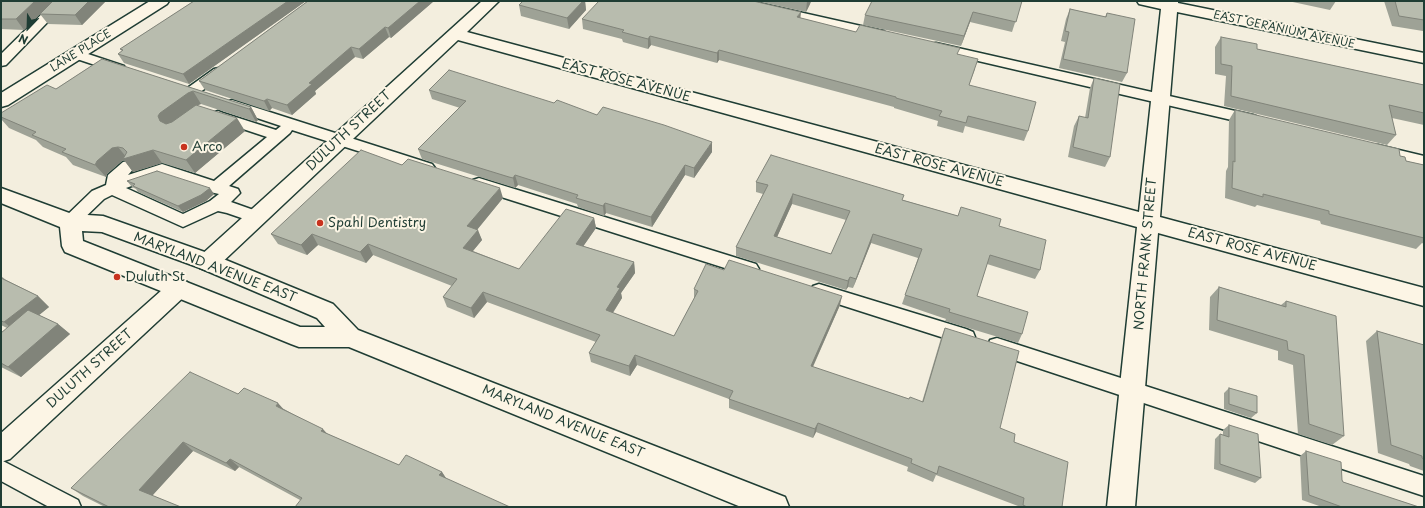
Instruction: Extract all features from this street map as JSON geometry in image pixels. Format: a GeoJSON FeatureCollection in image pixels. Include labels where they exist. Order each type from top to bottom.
{"type":"FeatureCollection","features":[{"type":"Feature","properties":{"kind":"street","name":"LANE PLACE"},"geometry":{"type":"LineString","coordinates":[[1,101],[161,1]]}},
{"type":"Feature","properties":{"kind":"street","name":"DULUTH STREET"},"geometry":{"type":"LineString","coordinates":[[208,262],[491,1]]}},
{"type":"Feature","properties":{"kind":"street","name":"EAST GERANIUM AVENUE"},"geometry":{"type":"LineString","coordinates":[[1145,1],[1170,4],[1424,58]]}},
{"type":"Feature","properties":{"kind":"street","name":"NORTH FRANK STREET"},"geometry":{"type":"LineString","coordinates":[[1122,507],[1170,4]]}},
{"type":"Feature","properties":{"kind":"street","name":"EAST ROSE AVENUE"},"geometry":{"type":"LineString","coordinates":[[454,34],[1424,297]]}},
{"type":"Feature","properties":{"kind":"street","name":"MARYLAND AVENUE EAST"},"geometry":{"type":"LineString","coordinates":[[1,195],[70,222],[102,224],[208,262],[325,311],[350,336]]}},
{"type":"Feature","properties":{"kind":"street","name":"MARYLAND AVENUE EAST"},"geometry":{"type":"LineString","coordinates":[[70,222],[73,246],[299,337],[350,336],[775,507]]}},
{"type":"Feature","properties":{"kind":"street","name":"DULUTH STREET"},"geometry":{"type":"LineString","coordinates":[[1,450],[179,288]]}},
{"type":"Feature","properties":{"kind":"lane"},"geometry":{"type":"LineString","coordinates":[[1,62],[62,1]]}},
{"type":"Feature","properties":{"kind":"lane"},"geometry":{"type":"LineString","coordinates":[[733,1],[894,38]]}},
{"type":"Feature","properties":{"kind":"lane"},"geometry":{"type":"LineString","coordinates":[[925,45],[1263,122]]}},
{"type":"Feature","properties":{"kind":"lane"},"geometry":{"type":"LineString","coordinates":[[76,54],[133,73]]}},
{"type":"Feature","properties":{"kind":"lane"},"geometry":{"type":"LineString","coordinates":[[229,65],[184,90],[442,172]]}},
{"type":"Feature","properties":{"kind":"lane"},"geometry":{"type":"LineString","coordinates":[[202,110],[278,136]]}},
{"type":"Feature","properties":{"kind":"lane"},"geometry":{"type":"LineString","coordinates":[[216,188],[291,124]]}},
{"type":"Feature","properties":{"kind":"lane"},"geometry":{"type":"LineString","coordinates":[[1363,146],[1424,161]]}},
{"type":"Feature","properties":{"kind":"lane"},"geometry":{"type":"LineString","coordinates":[[112,189],[114,179],[128,166]]}},
{"type":"Feature","properties":{"kind":"lane"},"geometry":{"type":"LineString","coordinates":[[70,222],[98,195],[135,178],[162,169],[232,193],[216,205],[183,221],[112,189]]}},
{"type":"Feature","properties":{"kind":"lane"},"geometry":{"type":"LineString","coordinates":[[464,179],[767,274]]}},
{"type":"Feature","properties":{"kind":"lane"},"geometry":{"type":"LineString","coordinates":[[216,205],[229,207],[256,217]]}},
{"type":"Feature","properties":{"kind":"lane"},"geometry":{"type":"LineString","coordinates":[[804,286],[1133,390],[1424,486]]}},
{"type":"Feature","properties":{"kind":"lane"},"geometry":{"type":"LineString","coordinates":[[1,470],[70,507]]}},
{"type":"Feature","properties":{"kind":"building"},"geometry":{"type":"Polygon","coordinates":[[[1,1],[35,1],[16,19],[1,19],[1,1]]]}},
{"type":"Feature","properties":{"kind":"building"},"geometry":{"type":"Polygon","coordinates":[[[53,1],[89,1],[75,15],[40,14],[53,1]]]}},
{"type":"Feature","properties":{"kind":"building"},"geometry":{"type":"Polygon","coordinates":[[[194,1],[288,1],[183,74],[118,54],[123,50],[120,49],[194,1]]]}},
{"type":"Feature","properties":{"kind":"building"},"geometry":{"type":"Polygon","coordinates":[[[308,1],[420,1],[388,28],[385,27],[359,49],[351,47],[309,83],[312,84],[287,105],[267,99],[264,101],[199,81],[308,1]]]}},
{"type":"Feature","properties":{"kind":"building"},"geometry":{"type":"Polygon","coordinates":[[[523,1],[583,1],[567,18],[519,5],[523,1]]]}},
{"type":"Feature","properties":{"kind":"building"},"geometry":{"type":"Polygon","coordinates":[[[599,1],[753,1],[801,12],[797,17],[856,32],[860,25],[960,48],[957,54],[978,59],[969,85],[1036,102],[1028,131],[968,116],[966,123],[939,116],[942,111],[896,97],[719,50],[717,53],[650,36],[648,39],[622,32],[624,30],[582,19],[599,1]]]}},
{"type":"Feature","properties":{"kind":"building"},"geometry":{"type":"Polygon","coordinates":[[[872,1],[1022,1],[1016,22],[973,12],[964,36],[865,15],[872,1]]]}},
{"type":"Feature","properties":{"kind":"building"},"geometry":{"type":"Polygon","coordinates":[[[1395,1],[1424,1],[1424,20],[1399,16],[1395,1]]]}},
{"type":"Feature","properties":{"kind":"building"},"geometry":{"type":"Polygon","coordinates":[[[1070,9],[1106,17],[1107,13],[1135,19],[1127,73],[1063,59],[1069,32],[1065,31],[1070,9]]]}},
{"type":"Feature","properties":{"kind":"building"},"geometry":{"type":"Polygon","coordinates":[[[1221,37],[1257,44],[1257,49],[1424,85],[1424,113],[1389,105],[1396,135],[1231,96],[1232,66],[1221,64],[1221,37]]]}},
{"type":"Feature","properties":{"kind":"building"},"geometry":{"type":"Polygon","coordinates":[[[102,59],[251,107],[249,109],[193,91],[160,113],[158,116],[160,121],[166,124],[172,122],[196,105],[237,118],[186,160],[153,150],[123,159],[127,152],[123,148],[118,147],[112,148],[97,161],[95,165],[62,152],[66,149],[32,135],[36,132],[1,117],[1,113],[47,85],[56,89],[102,59]]]}},
{"type":"Feature","properties":{"kind":"building"},"geometry":{"type":"Polygon","coordinates":[[[449,70],[554,103],[557,100],[597,115],[603,107],[664,125],[712,142],[694,168],[685,165],[651,217],[605,203],[603,206],[576,198],[578,195],[515,175],[513,178],[509,177],[418,149],[466,101],[429,90],[449,70]]]}},
{"type":"Feature","properties":{"kind":"building"},"geometry":{"type":"Polygon","coordinates":[[[1094,78],[1120,84],[1110,157],[1073,147],[1079,116],[1088,118],[1094,78]]]}},
{"type":"Feature","properties":{"kind":"building"},"geometry":{"type":"Polygon","coordinates":[[[1235,110],[1399,149],[1400,156],[1405,157],[1406,161],[1424,165],[1424,238],[1329,214],[1329,211],[1263,194],[1263,197],[1232,188],[1233,161],[1235,162],[1235,110]]]}},
{"type":"Feature","properties":{"kind":"building"},"geometry":{"type":"Polygon","coordinates":[[[361,150],[402,165],[408,159],[500,188],[467,226],[478,230],[463,248],[519,269],[566,209],[594,218],[576,244],[634,262],[617,287],[620,288],[606,310],[674,336],[698,291],[694,289],[706,264],[724,270],[729,260],[842,296],[811,366],[909,399],[910,397],[923,402],[945,328],[1019,351],[1000,428],[1015,434],[1014,442],[1068,462],[1062,507],[1027,507],[1023,505],[1024,498],[939,466],[937,474],[911,463],[912,459],[818,423],[815,429],[729,399],[733,391],[635,355],[629,366],[589,353],[600,335],[483,292],[471,308],[443,297],[457,279],[368,244],[360,252],[312,234],[301,245],[271,234],[361,150]]]}},
{"type":"Feature","properties":{"kind":"building"},"geometry":{"type":"Polygon","coordinates":[[[771,155],[904,195],[902,200],[958,216],[961,207],[1001,219],[999,226],[1046,240],[1040,270],[990,255],[977,296],[1028,312],[1022,334],[949,312],[950,309],[905,295],[922,249],[873,234],[856,279],[850,277],[848,281],[736,247],[768,185],[756,182],[771,155]],[[793,194],[774,236],[831,254],[850,211],[793,194]]]}},
{"type":"Feature","properties":{"kind":"building"},"geometry":{"type":"Polygon","coordinates":[[[157,171],[210,188],[201,195],[178,206],[133,186],[135,184],[127,181],[157,171]]]}},
{"type":"Feature","properties":{"kind":"building"},"geometry":{"type":"Polygon","coordinates":[[[1,278],[38,296],[4,322],[1,321],[1,278]]]}},
{"type":"Feature","properties":{"kind":"building"},"geometry":{"type":"Polygon","coordinates":[[[1219,287],[1286,307],[1286,301],[1336,316],[1344,436],[1309,424],[1304,355],[1288,350],[1287,341],[1217,320],[1219,287]]]}},
{"type":"Feature","properties":{"kind":"building"},"geometry":{"type":"Polygon","coordinates":[[[28,310],[58,324],[8,367],[1,363],[1,333],[28,310]]]}},
{"type":"Feature","properties":{"kind":"building"},"geometry":{"type":"Polygon","coordinates":[[[1377,331],[1424,345],[1424,459],[1422,456],[1391,445],[1377,331]]]}},
{"type":"Feature","properties":{"kind":"building"},"geometry":{"type":"Polygon","coordinates":[[[190,372],[238,394],[244,388],[278,403],[276,406],[323,429],[321,431],[399,465],[406,455],[442,472],[439,475],[510,507],[295,507],[302,498],[230,459],[226,463],[183,442],[139,490],[181,507],[109,507],[71,488],[190,372]]]}},
{"type":"Feature","properties":{"kind":"building"},"geometry":{"type":"Polygon","coordinates":[[[1229,388],[1257,396],[1257,413],[1229,404],[1229,388]]]}},
{"type":"Feature","properties":{"kind":"building"},"geometry":{"type":"Polygon","coordinates":[[[1229,425],[1258,434],[1261,478],[1220,464],[1220,434],[1229,437],[1229,425]]]}},
{"type":"Feature","properties":{"kind":"building"},"geometry":{"type":"Polygon","coordinates":[[[1306,451],[1341,462],[1343,482],[1419,507],[1342,507],[1309,495],[1306,451]]]}},
{"type":"Feature","properties":{"kind":"place","name":"Arco"},"geometry":{"type":"Point","coordinates":[184,147]}},
{"type":"Feature","properties":{"kind":"place","name":"Spahl Dentistry"},"geometry":{"type":"Point","coordinates":[320,223]}},
{"type":"Feature","properties":{"kind":"place","name":"Duluth St"},"geometry":{"type":"Point","coordinates":[117,277]}}]}
